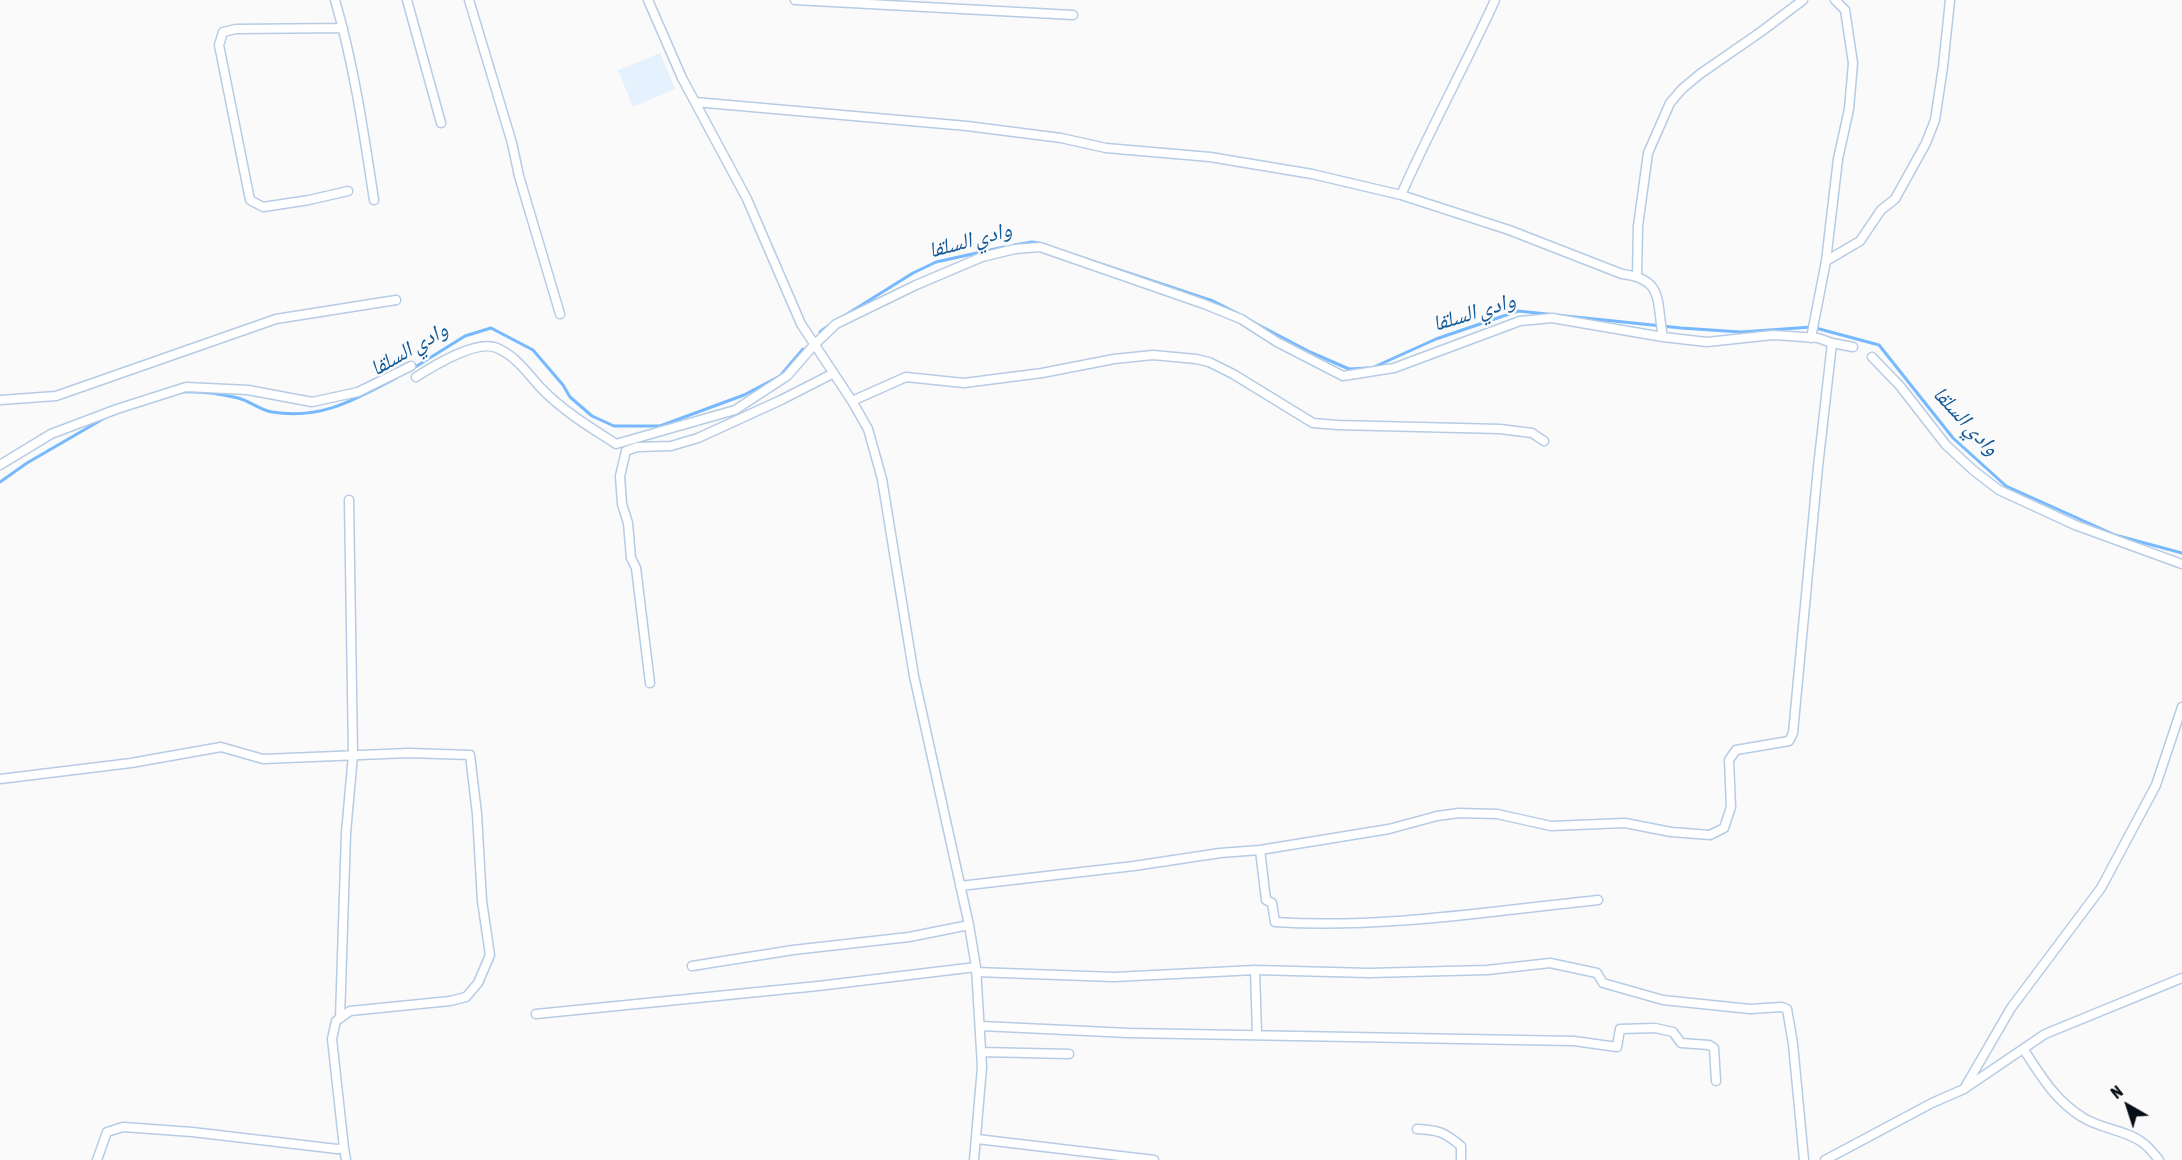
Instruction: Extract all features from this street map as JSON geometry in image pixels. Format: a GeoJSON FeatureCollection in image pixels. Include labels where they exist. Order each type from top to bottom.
{"type":"FeatureCollection","features":[{"type":"Feature","properties":{"kind":"street"},"geometry":{"type":"LineString","coordinates":[[335,0],[343,28],[366,145],[374,200]]}},
{"type":"Feature","properties":{"kind":"street"},"geometry":{"type":"LineString","coordinates":[[407,0],[441,123]]}},
{"type":"Feature","properties":{"kind":"street"},"geometry":{"type":"LineString","coordinates":[[469,0],[560,314]]}},
{"type":"Feature","properties":{"kind":"street"},"geometry":{"type":"LineString","coordinates":[[648,0],[682,78],[747,199],[801,324],[868,429],[882,479],[914,676],[969,925],[976,970],[982,1052],[974,1160]]}},
{"type":"Feature","properties":{"kind":"street"},"geometry":{"type":"LineString","coordinates":[[795,0],[1073,15]]}},
{"type":"Feature","properties":{"kind":"street"},"geometry":{"type":"LineString","coordinates":[[1401,195],[1428,134],[1467,61],[1495,0]]}},
{"type":"Feature","properties":{"kind":"street"},"geometry":{"type":"LineString","coordinates":[[1637,276],[1638,226],[1648,153],[1670,103],[1700,74],[1803,0]]}},
{"type":"Feature","properties":{"kind":"street"},"geometry":{"type":"LineString","coordinates":[[1811,338],[1826,261],[1838,159],[1849,109],[1853,63],[1845,10],[1835,0]]}},
{"type":"Feature","properties":{"kind":"street"},"geometry":{"type":"LineString","coordinates":[[1826,261],[1860,241],[1881,210],[1895,199],[1926,143],[1935,120],[1950,0]]}},
{"type":"Feature","properties":{"kind":"street"},"geometry":{"type":"LineString","coordinates":[[343,28],[236,29],[223,32],[219,45],[250,200],[263,207],[348,191]]}},
{"type":"Feature","properties":{"kind":"street"},"geometry":{"type":"LineString","coordinates":[[695,102],[967,126],[1061,138],[1106,148],[1210,157],[1312,174],[1401,195],[1509,230],[1622,274],[1637,276],[1649,282],[1657,297],[1663,337]]}},
{"type":"Feature","properties":{"kind":"street"},"geometry":{"type":"LineString","coordinates":[[416,377],[444,359],[484,347],[496,347],[526,369],[541,388],[579,420],[616,444],[735,410],[787,376],[836,324],[916,285],[982,257],[1015,249],[1040,247],[1241,319],[1277,342],[1343,376],[1394,368],[1520,321],[1552,318],[1707,342],[1773,335],[1818,338],[1853,348]]}},
{"type":"Feature","properties":{"kind":"street"},"geometry":{"type":"LineString","coordinates":[[0,400],[56,396],[276,319],[396,300]]}},
{"type":"Feature","properties":{"kind":"street"},"geometry":{"type":"LineString","coordinates":[[960,886],[1260,850],[1389,829],[1437,816],[1459,813],[1497,814],[1551,826],[1625,823],[1671,832],[1710,836],[1724,828],[1731,807],[1730,760],[1736,750],[1789,741],[1793,733],[1832,343]]}},
{"type":"Feature","properties":{"kind":"street"},"geometry":{"type":"LineString","coordinates":[[852,401],[906,377],[964,383],[1153,355],[1196,358],[1209,362],[1313,423],[1500,429],[1532,433],[1544,441]]}},
{"type":"Feature","properties":{"kind":"street"},"geometry":{"type":"LineString","coordinates":[[1872,357],[1900,386],[1946,445],[1999,490],[2075,525],[2182,564]]}},
{"type":"Feature","properties":{"kind":"street"},"geometry":{"type":"LineString","coordinates":[[0,465],[51,434],[117,409],[186,387],[248,390],[312,402],[358,392],[411,366]]}},
{"type":"Feature","properties":{"kind":"street"},"geometry":{"type":"LineString","coordinates":[[650,683],[636,568],[631,558],[628,523],[622,504],[620,476],[626,451],[637,447],[671,446],[698,438],[772,405],[832,374]]}},
{"type":"Feature","properties":{"kind":"street"},"geometry":{"type":"LineString","coordinates":[[340,1018],[346,832],[353,755],[349,500]]}},
{"type":"Feature","properties":{"kind":"street"},"geometry":{"type":"LineString","coordinates":[[1964,1089],[2011,1008],[2101,888],[2156,785],[2182,707]]}},
{"type":"Feature","properties":{"kind":"street"},"geometry":{"type":"LineString","coordinates":[[2176,725],[2182,733]]}},
{"type":"Feature","properties":{"kind":"street"},"geometry":{"type":"LineString","coordinates":[[0,779],[131,763],[221,747],[263,759],[409,753],[470,756],[477,814],[482,901],[490,955],[478,983],[466,997],[450,1001],[350,1011],[336,1021],[332,1039],[346,1160]]}},
{"type":"Feature","properties":{"kind":"street"},"geometry":{"type":"LineString","coordinates":[[1260,850],[1266,900],[1272,903],[1275,922],[1303,924],[1398,921],[1598,900]]}},
{"type":"Feature","properties":{"kind":"street"},"geometry":{"type":"LineString","coordinates":[[692,966],[793,950],[909,937],[969,925]]}},
{"type":"Feature","properties":{"kind":"street"},"geometry":{"type":"LineString","coordinates":[[536,1014],[976,970],[1114,977],[1255,970],[1381,973],[1487,970],[1550,963],[1597,973],[1603,983],[1663,1000],[1750,1009],[1782,1007],[1787,1009],[1793,1044],[1804,1160]]}},
{"type":"Feature","properties":{"kind":"street"},"geometry":{"type":"LineString","coordinates":[[1255,970],[1257,1034]]}},
{"type":"Feature","properties":{"kind":"street"},"geometry":{"type":"LineString","coordinates":[[1825,1160],[1932,1103],[1964,1089],[2045,1034],[2182,978]]}},
{"type":"Feature","properties":{"kind":"street"},"geometry":{"type":"LineString","coordinates":[[981,1026],[1129,1033],[1574,1041],[1617,1047],[1620,1029],[1655,1028],[1673,1032],[1681,1043],[1709,1045],[1714,1048],[1716,1081]]}},
{"type":"Feature","properties":{"kind":"street"},"geometry":{"type":"LineString","coordinates":[[2024,1050],[2047,1087],[2069,1107],[2100,1126],[2142,1142],[2159,1160]]}},
{"type":"Feature","properties":{"kind":"street"},"geometry":{"type":"LineString","coordinates":[[982,1052],[1069,1054]]}},
{"type":"Feature","properties":{"kind":"street"},"geometry":{"type":"LineString","coordinates":[[98,1160],[107,1132],[123,1127],[344,1148]]}},
{"type":"Feature","properties":{"kind":"street"},"geometry":{"type":"LineString","coordinates":[[1417,1129],[1438,1130],[1446,1134],[1461,1146],[1461,1160]]}},
{"type":"Feature","properties":{"kind":"street"},"geometry":{"type":"LineString","coordinates":[[977,1139],[1154,1160]]}},
{"type":"Feature","properties":{"kind":"shaded area"},"geometry":{"type":"Polygon","coordinates":[[[660,53],[675,89],[633,107],[618,70],[660,53]]]}},
{"type":"Feature","properties":{"kind":"waterway","name":"وادي السلقا"},"geometry":{"type":"LineString","coordinates":[[1014,245],[1039,243]]}},
{"type":"Feature","properties":{"kind":"waterway","name":"وادي السلقا"},"geometry":{"type":"LineString","coordinates":[[844,316],[913,273],[936,262],[1004,247]]}},
{"type":"Feature","properties":{"kind":"waterway","name":"وادي السلقا"},"geometry":{"type":"LineString","coordinates":[[1074,255],[1213,301],[1237,313]]}},
{"type":"Feature","properties":{"kind":"waterway","name":"وادي السلقا"},"geometry":{"type":"LineString","coordinates":[[1374,367],[1436,339],[1518,311],[1741,332],[1812,327],[1879,345],[1953,438],[2006,486],[2115,535],[2182,553]]}},
{"type":"Feature","properties":{"kind":"waterway","name":"وادي السلقا"},"geometry":{"type":"LineString","coordinates":[[1251,321],[1310,352],[1349,369],[1368,368]]}},
{"type":"Feature","properties":{"kind":"waterway","name":"وادي السلقا"},"geometry":{"type":"LineString","coordinates":[[820,332],[828,326]]}},
{"type":"Feature","properties":{"kind":"waterway","name":"وادي السلقا"},"geometry":{"type":"LineString","coordinates":[[412,369],[465,336],[491,328],[533,350],[563,385],[570,397],[592,416],[614,426],[660,426],[744,395],[780,376],[803,349]]}},
{"type":"Feature","properties":{"kind":"waterway","name":"وادي السلقا"},"geometry":{"type":"LineString","coordinates":[[182,392],[210,393],[238,398],[272,412],[306,413],[322,411],[351,401],[396,378]]}},
{"type":"Feature","properties":{"kind":"waterway","name":"وادي السلقا"},"geometry":{"type":"LineString","coordinates":[[0,482],[27,463],[108,416]]}}]}
